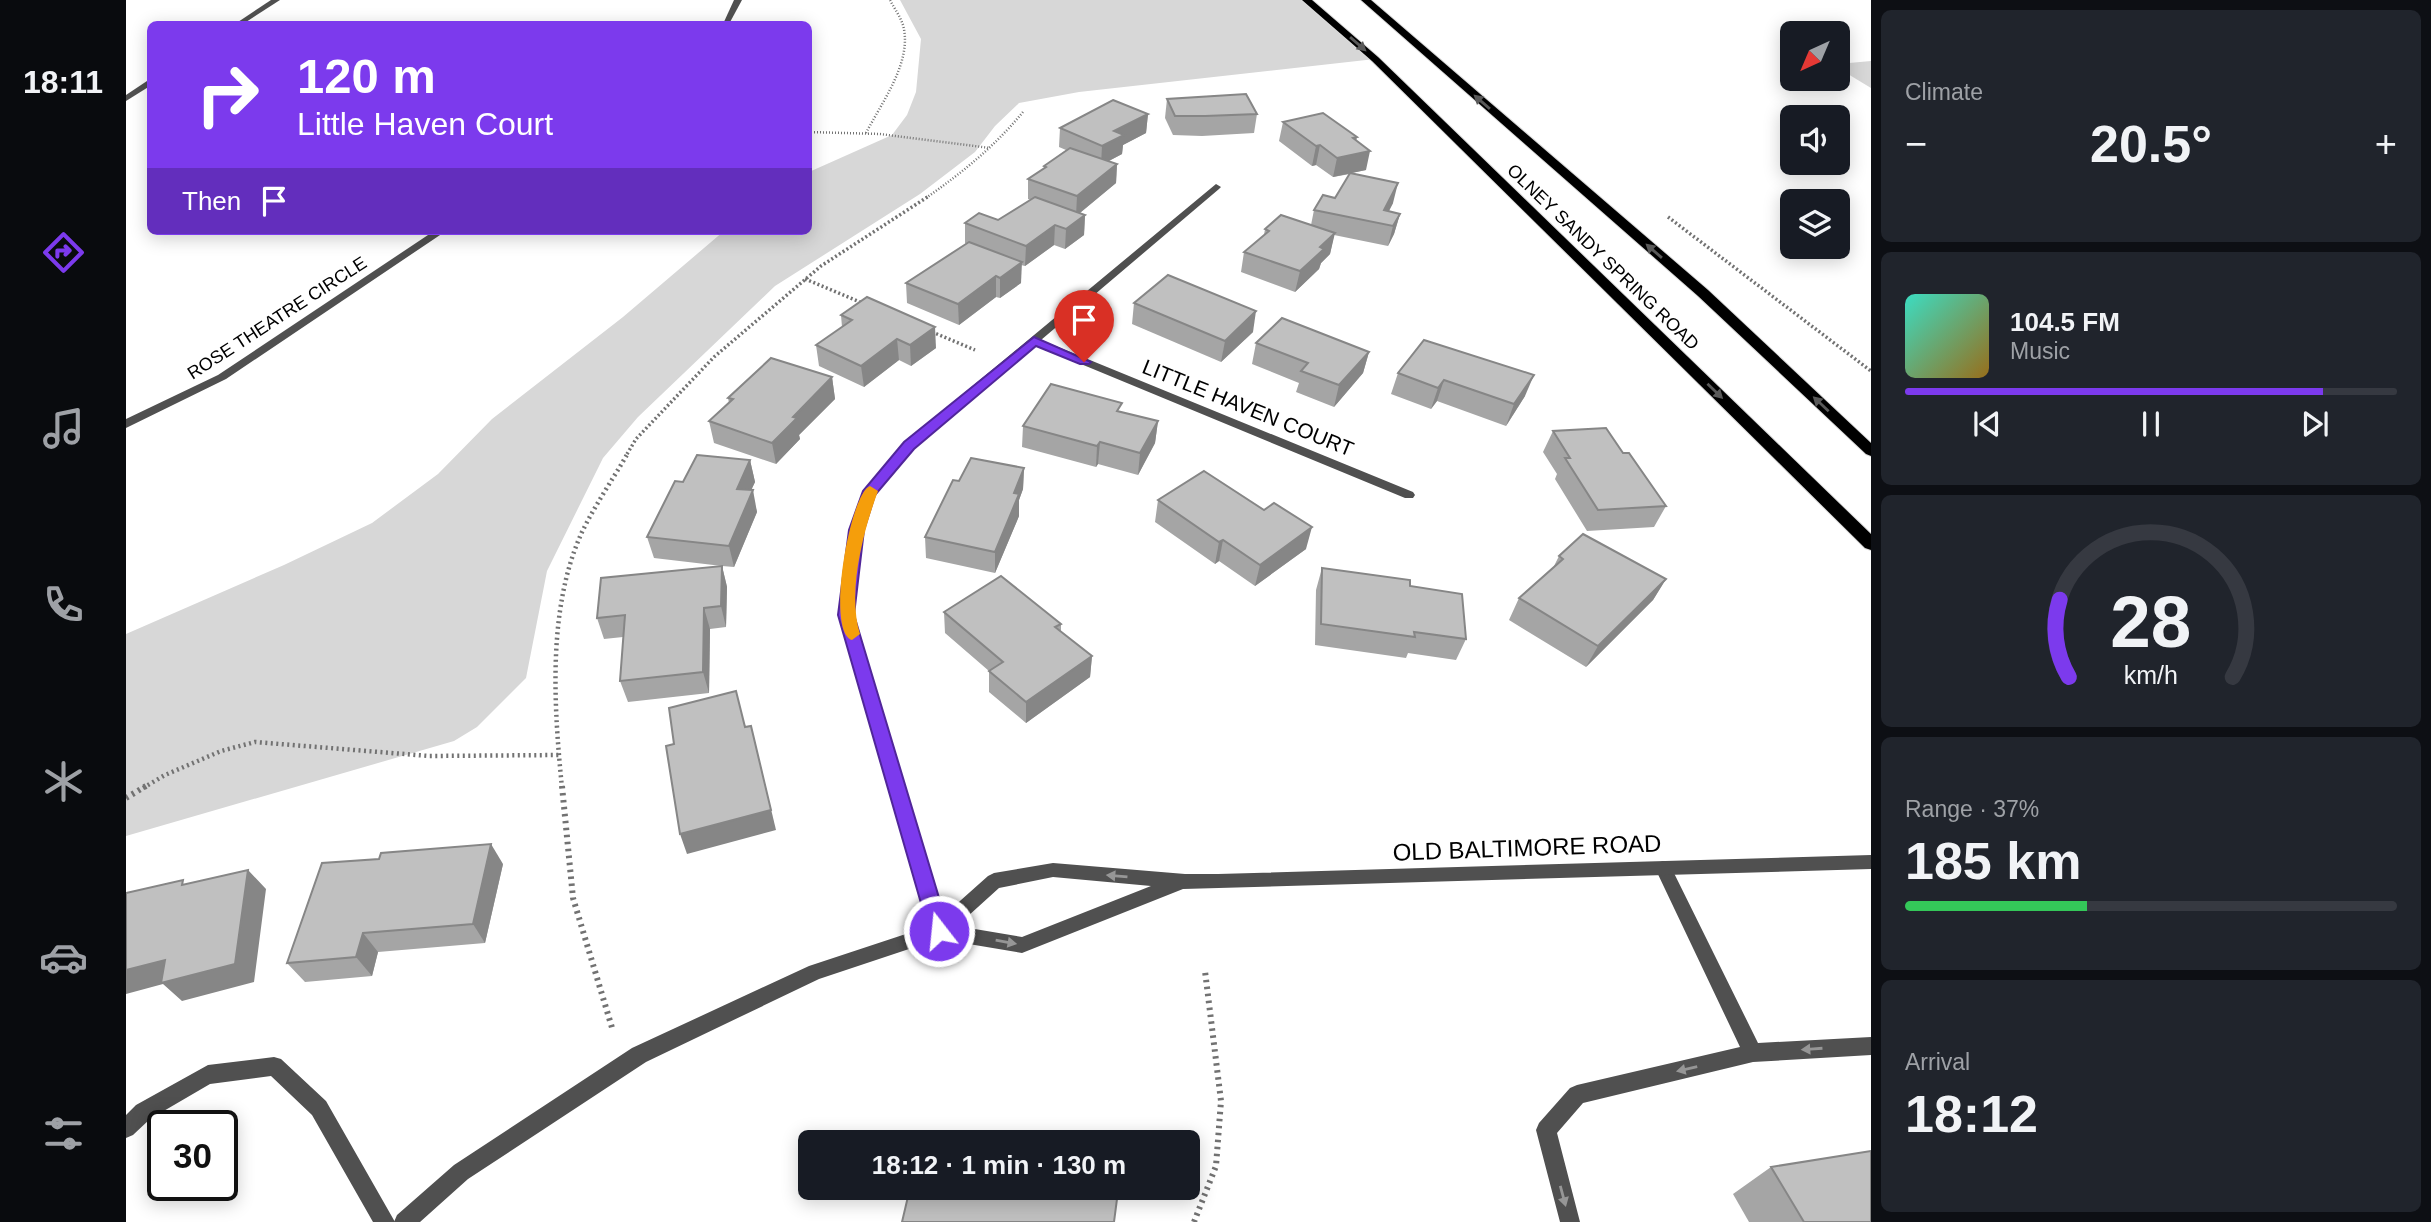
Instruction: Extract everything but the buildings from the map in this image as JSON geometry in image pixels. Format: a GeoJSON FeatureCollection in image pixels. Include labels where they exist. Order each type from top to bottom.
{"type":"FeatureCollection","features":[{"type":"Feature","properties":{"kind":"main road","name":"OLNEY SANDY SPRING ROAD"},"geometry":{"type":"LineString","coordinates":[[1307,0],[1375,59],[1871,544]]}},
{"type":"Feature","properties":{"kind":"main road","name":"OLNEY SANDY SPRING ROAD"},"geometry":{"type":"LineString","coordinates":[[1366,0],[1703,293],[1871,451]]}},
{"type":"Feature","properties":{"kind":"street"},"geometry":{"type":"LineString","coordinates":[[244,21],[276,0]]}},
{"type":"Feature","properties":{"kind":"street"},"geometry":{"type":"LineString","coordinates":[[728,21],[738,0]]}},
{"type":"Feature","properties":{"kind":"street"},"geometry":{"type":"LineString","coordinates":[[126,99],[147,85]]}},
{"type":"Feature","properties":{"kind":"street"},"geometry":{"type":"LineString","coordinates":[[939,931],[846,615],[856,530],[868,494],[909,446],[1216,187]]}},
{"type":"Feature","properties":{"kind":"street","name":"ROSE THEATRE CIRCLE"},"geometry":{"type":"LineString","coordinates":[[126,424],[222,377],[435,235]]}},
{"type":"Feature","properties":{"kind":"street","name":"LITTLE HAVEN COURT"},"geometry":{"type":"LineString","coordinates":[[1034,341],[1409,495]]}},
{"type":"Feature","properties":{"kind":"street","name":"OLD BALTIMORE ROAD"},"geometry":{"type":"LineString","coordinates":[[404,1222],[461,1172],[639,1055],[815,972],[939,931],[994,881],[1053,870],[1185,882],[1871,862]]}},
{"type":"Feature","properties":{"kind":"street"},"geometry":{"type":"LineString","coordinates":[[1663,868],[1754,1053]]}},
{"type":"Feature","properties":{"kind":"street","name":"OLD BALTIMORE ROAD"},"geometry":{"type":"LineString","coordinates":[[939,931],[1022,945],[1185,882]]}},
{"type":"Feature","properties":{"kind":"street"},"geometry":{"type":"LineString","coordinates":[[1570,1222],[1546,1130],[1577,1095],[1754,1053],[1871,1046]]}},
{"type":"Feature","properties":{"kind":"street"},"geometry":{"type":"LineString","coordinates":[[126,1128],[143,1112],[208,1074],[274,1066],[319,1108],[385,1222]]}},
{"type":"Feature","properties":{"kind":"path"},"geometry":{"type":"LineString","coordinates":[[866,133],[895,79],[902,54],[903,26],[890,0]]}},
{"type":"Feature","properties":{"kind":"path"},"geometry":{"type":"LineString","coordinates":[[623,1066],[573,898],[554,711],[558,637],[566,582],[582,533],[636,439],[714,358],[805,279],[957,178],[991,148],[1023,112]]}},
{"type":"Feature","properties":{"kind":"path"},"geometry":{"type":"LineString","coordinates":[[812,132],[866,133],[991,148]]}},
{"type":"Feature","properties":{"kind":"path"},"geometry":{"type":"LineString","coordinates":[[1660,211],[1871,371]]}},
{"type":"Feature","properties":{"kind":"path"},"geometry":{"type":"LineString","coordinates":[[805,279],[868,305]]}},
{"type":"Feature","properties":{"kind":"path"},"geometry":{"type":"LineString","coordinates":[[931,332],[1007,364]]}},
{"type":"Feature","properties":{"kind":"path"},"geometry":{"type":"LineString","coordinates":[[126,798],[165,775],[221,751],[255,742],[429,756],[559,755]]}},
{"type":"Feature","properties":{"kind":"path"},"geometry":{"type":"LineString","coordinates":[[1194,1222],[1216,1166],[1222,1101],[1205,971]]}},
{"type":"Feature","properties":{"kind":"shaded area"},"geometry":{"type":"Polygon","coordinates":[[[900,0],[1307,0],[1375,59],[1079,92],[1019,103],[995,126],[975,152],[920,194],[775,286],[638,417],[603,458],[547,571],[526,678],[477,727],[454,741],[126,836],[126,634],[372,523],[438,474],[492,419],[623,317],[719,235],[812,235],[812,171],[892,135],[907,115],[916,92],[921,39],[900,0]]]}},
{"type":"Feature","properties":{"kind":"shaded area"},"geometry":{"type":"Polygon","coordinates":[[[1871,61],[1871,88],[1850,75],[1850,63],[1871,61]]]}},
{"type":"Feature","properties":{"kind":"slow traffic"},"geometry":{"type":"LineString","coordinates":[[852,634],[846,615],[856,530],[870,491]]}},
{"type":"Feature","properties":{"kind":"route"},"geometry":{"type":"LineString","coordinates":[[939,931],[846,615],[856,530],[868,494],[909,446],[1034,341],[1084,362]]}}]}
